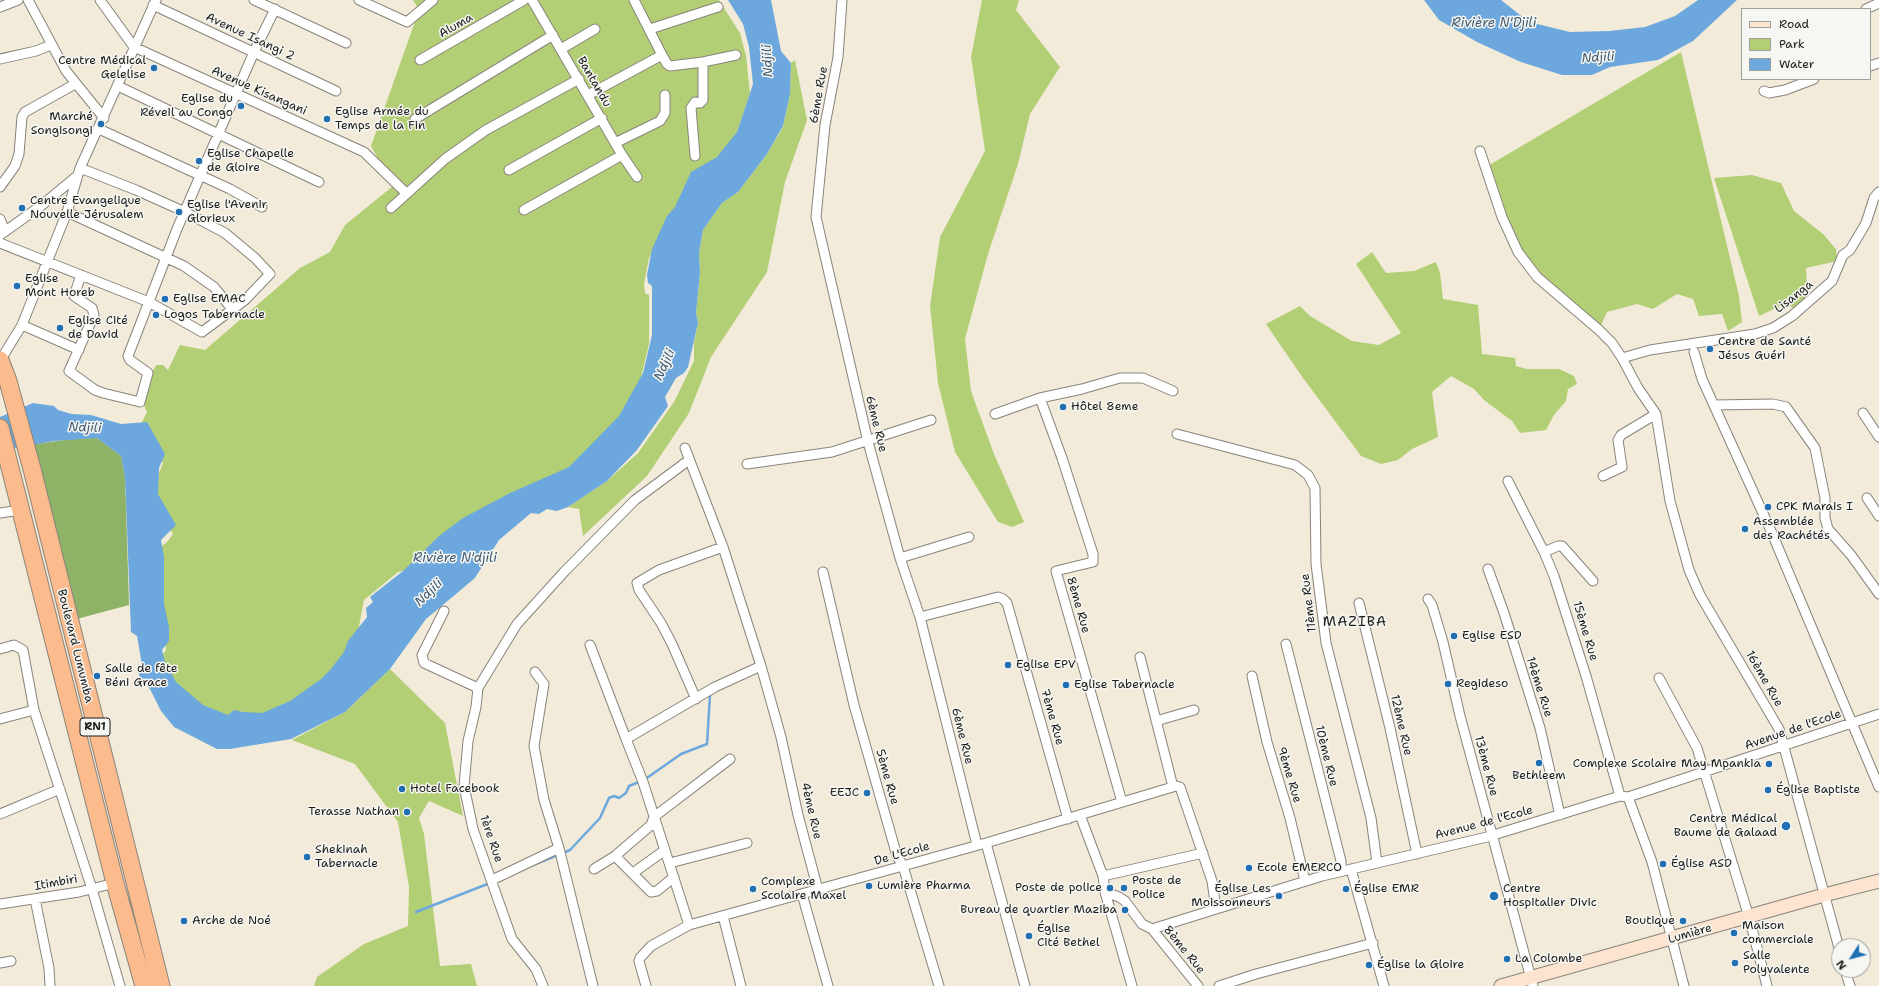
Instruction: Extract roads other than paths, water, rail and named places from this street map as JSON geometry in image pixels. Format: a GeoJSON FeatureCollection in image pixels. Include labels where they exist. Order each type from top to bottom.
{"type":"FeatureCollection","features":[{"type":"Feature","properties":{"kind":"highway","name":"Boulevard Lumumba"},"geometry":{"type":"LineString","coordinates":[[0,360],[8,381],[32,468],[161,986]]}},
{"type":"Feature","properties":{"kind":"highway","name":"Boulevard Lumumba"},"geometry":{"type":"LineString","coordinates":[[1,433],[115,883],[144,986]]}},
{"type":"Feature","properties":{"kind":"street"},"geometry":{"type":"LineString","coordinates":[[0,6],[18,0]]}},
{"type":"Feature","properties":{"kind":"street"},"geometry":{"type":"LineString","coordinates":[[28,0],[51,45],[75,84],[104,118]]}},
{"type":"Feature","properties":{"kind":"street"},"geometry":{"type":"LineString","coordinates":[[100,0],[134,47]]}},
{"type":"Feature","properties":{"kind":"street"},"geometry":{"type":"LineString","coordinates":[[254,0],[346,43]]}},
{"type":"Feature","properties":{"kind":"street"},"geometry":{"type":"LineString","coordinates":[[359,0],[407,22],[433,0]]}},
{"type":"Feature","properties":{"kind":"street","name":"Aluma"},"geometry":{"type":"LineString","coordinates":[[420,60],[524,0]]}},
{"type":"Feature","properties":{"kind":"street","name":"Bantandu"},"geometry":{"type":"LineString","coordinates":[[532,0],[602,118],[622,155],[637,177]]}},
{"type":"Feature","properties":{"kind":"street"},"geometry":{"type":"LineString","coordinates":[[634,0],[650,29],[666,64],[670,66],[703,62],[736,55]]}},
{"type":"Feature","properties":{"kind":"street","name":"6ème Rue"},"geometry":{"type":"LineString","coordinates":[[842,0],[838,57],[825,125],[816,217],[868,442],[900,558],[920,617],[977,845]]}},
{"type":"Feature","properties":{"kind":"street"},"geometry":{"type":"LineString","coordinates":[[1868,8],[1879,2]]}},
{"type":"Feature","properties":{"kind":"street"},"geometry":{"type":"LineString","coordinates":[[0,360],[22,325],[67,212],[79,172],[154,3]]}},
{"type":"Feature","properties":{"kind":"street","name":"Avenue Isangi 2"},"geometry":{"type":"LineString","coordinates":[[154,3],[336,91]]}},
{"type":"Feature","properties":{"kind":"street"},"geometry":{"type":"LineString","coordinates":[[650,29],[718,7]]}},
{"type":"Feature","properties":{"kind":"street"},"geometry":{"type":"LineString","coordinates":[[81,275],[74,296],[94,311],[79,350],[70,368],[71,374],[103,393],[140,402],[148,373],[130,360],[128,356],[185,212],[274,9]]}},
{"type":"Feature","properties":{"kind":"street"},"geometry":{"type":"LineString","coordinates":[[561,49],[595,28]]}},
{"type":"Feature","properties":{"kind":"street"},"geometry":{"type":"LineString","coordinates":[[415,119],[553,35]]}},
{"type":"Feature","properties":{"kind":"street"},"geometry":{"type":"LineString","coordinates":[[0,59],[36,51],[51,45]]}},
{"type":"Feature","properties":{"kind":"street","name":"Avenue Kisangani"},"geometry":{"type":"LineString","coordinates":[[134,47],[364,152],[406,193]]}},
{"type":"Feature","properties":{"kind":"street"},"geometry":{"type":"LineString","coordinates":[[588,95],[661,53]]}},
{"type":"Feature","properties":{"kind":"street"},"geometry":{"type":"LineString","coordinates":[[696,156],[691,108],[695,102],[700,103],[703,100],[703,62]]}},
{"type":"Feature","properties":{"kind":"street"},"geometry":{"type":"LineString","coordinates":[[391,208],[445,158],[486,130],[579,79]]}},
{"type":"Feature","properties":{"kind":"street"},"geometry":{"type":"LineString","coordinates":[[1764,91],[1769,93],[1785,90],[1811,80]]}},
{"type":"Feature","properties":{"kind":"street"},"geometry":{"type":"LineString","coordinates":[[0,187],[15,166],[19,154],[22,117],[25,112],[75,84]]}},
{"type":"Feature","properties":{"kind":"street"},"geometry":{"type":"LineString","coordinates":[[118,86],[319,182]]}},
{"type":"Feature","properties":{"kind":"street"},"geometry":{"type":"LineString","coordinates":[[615,143],[660,121],[665,113],[665,95]]}},
{"type":"Feature","properties":{"kind":"street"},"geometry":{"type":"LineString","coordinates":[[509,170],[602,118]]}},
{"type":"Feature","properties":{"kind":"street"},"geometry":{"type":"LineString","coordinates":[[99,129],[245,196],[262,207]]}},
{"type":"Feature","properties":{"kind":"street"},"geometry":{"type":"LineString","coordinates":[[1480,151],[1502,218],[1518,252],[1536,277],[1599,330],[1612,343],[1638,388],[1656,414],[1621,435],[1618,440],[1622,467],[1603,476]]}},
{"type":"Feature","properties":{"kind":"street"},"geometry":{"type":"LineString","coordinates":[[524,210],[622,155]]}},
{"type":"Feature","properties":{"kind":"street"},"geometry":{"type":"LineString","coordinates":[[0,243],[149,302],[202,332],[219,321],[256,290],[270,274],[255,258],[225,233],[185,212],[136,190],[79,172]]}},
{"type":"Feature","properties":{"kind":"street"},"geometry":{"type":"LineString","coordinates":[[0,219],[3,233],[42,205],[79,172]]}},
{"type":"Feature","properties":{"kind":"street","name":"Lisanga"},"geometry":{"type":"LineString","coordinates":[[1622,358],[1650,350],[1737,335],[1755,334],[1773,328],[1792,316],[1832,281],[1843,255],[1850,250],[1866,223],[1874,198],[1879,192]]}},
{"type":"Feature","properties":{"kind":"street"},"geometry":{"type":"LineString","coordinates":[[67,212],[184,266],[214,287],[232,309]]}},
{"type":"Feature","properties":{"kind":"street"},"geometry":{"type":"LineString","coordinates":[[22,325],[79,350]]}},
{"type":"Feature","properties":{"kind":"street"},"geometry":{"type":"LineString","coordinates":[[1694,352],[1702,379],[1771,531],[1879,788]]}},
{"type":"Feature","properties":{"kind":"street"},"geometry":{"type":"LineString","coordinates":[[995,414],[1040,398],[1082,389],[1120,378],[1143,378],[1173,391]]}},
{"type":"Feature","properties":{"kind":"street","name":"8ème Rue"},"geometry":{"type":"LineString","coordinates":[[1040,398],[1062,458],[1093,554],[1093,562],[1056,571],[1122,802]]}},
{"type":"Feature","properties":{"kind":"street"},"geometry":{"type":"LineString","coordinates":[[1715,405],[1774,404],[1786,407],[1814,448],[1825,498],[1825,518],[1828,529],[1851,555],[1879,594]]}},
{"type":"Feature","properties":{"kind":"street"},"geometry":{"type":"LineString","coordinates":[[1863,413],[1879,437]]}},
{"type":"Feature","properties":{"kind":"street","name":"16ème Rue"},"geometry":{"type":"LineString","coordinates":[[1656,414],[1657,429],[1670,501],[1689,570],[1700,595],[1779,729],[1836,938]]}},
{"type":"Feature","properties":{"kind":"street"},"geometry":{"type":"LineString","coordinates":[[747,464],[832,452],[868,442],[932,420]]}},
{"type":"Feature","properties":{"kind":"street","name":"11ème Rue"},"geometry":{"type":"LineString","coordinates":[[1177,434],[1295,465],[1308,474],[1315,488],[1316,564],[1326,643],[1335,686],[1371,818],[1377,863]]}},
{"type":"Feature","properties":{"kind":"street","name":"4ème Rue"},"geometry":{"type":"LineString","coordinates":[[685,448],[723,547],[761,666],[781,737],[798,815],[818,890]]}},
{"type":"Feature","properties":{"kind":"street"},"geometry":{"type":"LineString","coordinates":[[444,611],[422,655],[424,663],[478,688],[517,624],[565,571],[635,500],[689,460]]}},
{"type":"Feature","properties":{"kind":"street","name":"15ème Rue"},"geometry":{"type":"LineString","coordinates":[[1508,481],[1544,552],[1561,596],[1624,796],[1652,862],[1684,986]]}},
{"type":"Feature","properties":{"kind":"street"},"geometry":{"type":"LineString","coordinates":[[1867,498],[1879,516]]}},
{"type":"Feature","properties":{"kind":"street"},"geometry":{"type":"LineString","coordinates":[[0,513],[20,510]]}},
{"type":"Feature","properties":{"kind":"street"},"geometry":{"type":"LineString","coordinates":[[900,558],[969,537]]}},
{"type":"Feature","properties":{"kind":"street"},"geometry":{"type":"LineString","coordinates":[[1544,552],[1558,546],[1562,546],[1593,581]]}},
{"type":"Feature","properties":{"kind":"street"},"geometry":{"type":"LineString","coordinates":[[696,699],[665,630],[639,590],[637,583],[659,570],[723,547]]}},
{"type":"Feature","properties":{"kind":"street","name":"14ème Rue"},"geometry":{"type":"LineString","coordinates":[[1488,570],[1504,613],[1540,728],[1560,815]]}},
{"type":"Feature","properties":{"kind":"street","name":"5ème Rue"},"geometry":{"type":"LineString","coordinates":[[823,572],[854,705],[897,856],[903,866],[939,986]]}},
{"type":"Feature","properties":{"kind":"street","name":"7ème Rue"},"geometry":{"type":"LineString","coordinates":[[920,617],[998,597],[1007,603],[1068,819]]}},
{"type":"Feature","properties":{"kind":"street","name":"13ème Rue"},"geometry":{"type":"LineString","coordinates":[[1428,600],[1432,605],[1443,642],[1492,835],[1532,982]]}},
{"type":"Feature","properties":{"kind":"street","name":"12ème Rue"},"geometry":{"type":"LineString","coordinates":[[1359,603],[1390,728],[1417,854]]}},
{"type":"Feature","properties":{"kind":"street","name":"10ème Rue"},"geometry":{"type":"LineString","coordinates":[[1286,644],[1340,861],[1341,866],[1336,872]]}},
{"type":"Feature","properties":{"kind":"street"},"geometry":{"type":"LineString","coordinates":[[0,649],[14,645],[23,650],[34,710],[92,888],[120,986]]}},
{"type":"Feature","properties":{"kind":"street"},"geometry":{"type":"LineString","coordinates":[[590,645],[654,817],[689,925]]}},
{"type":"Feature","properties":{"kind":"street"},"geometry":{"type":"LineString","coordinates":[[1140,657],[1156,722],[1177,787],[1203,853],[1212,881],[1216,909]]}},
{"type":"Feature","properties":{"kind":"street"},"geometry":{"type":"LineString","coordinates":[[626,739],[715,687],[761,666]]}},
{"type":"Feature","properties":{"kind":"street"},"geometry":{"type":"LineString","coordinates":[[535,672],[544,684],[534,746],[544,800],[561,858],[593,986]]}},
{"type":"Feature","properties":{"kind":"street","name":"9ème Rue"},"geometry":{"type":"LineString","coordinates":[[1252,676],[1267,742],[1290,818],[1305,881]]}},
{"type":"Feature","properties":{"kind":"street"},"geometry":{"type":"LineString","coordinates":[[1659,678],[1697,748],[1749,917],[1767,986]]}},
{"type":"Feature","properties":{"kind":"street","name":"1ère Rue"},"geometry":{"type":"LineString","coordinates":[[478,688],[476,707],[468,741],[464,786],[473,829],[512,939],[536,969],[543,986]]}},
{"type":"Feature","properties":{"kind":"street"},"geometry":{"type":"LineString","coordinates":[[0,719],[34,710]]}},
{"type":"Feature","properties":{"kind":"street"},"geometry":{"type":"LineString","coordinates":[[1156,722],[1194,710]]}},
{"type":"Feature","properties":{"kind":"street","name":"Avenue de l'Ecole"},"geometry":{"type":"LineString","coordinates":[[1152,929],[1336,872],[1492,835],[1560,815],[1705,772],[1879,714]]}},
{"type":"Feature","properties":{"kind":"street"},"geometry":{"type":"LineString","coordinates":[[594,869],[615,856],[651,826],[654,817],[730,759]]}},
{"type":"Feature","properties":{"kind":"street","name":"De L'Ecole"},"geometry":{"type":"LineString","coordinates":[[646,986],[639,961],[651,946],[689,925],[986,843],[1177,787]]}},
{"type":"Feature","properties":{"kind":"street"},"geometry":{"type":"LineString","coordinates":[[0,814],[60,789]]}},
{"type":"Feature","properties":{"kind":"street"},"geometry":{"type":"LineString","coordinates":[[1080,815],[1103,876],[1105,892],[1132,986]]}},
{"type":"Feature","properties":{"kind":"street"},"geometry":{"type":"LineString","coordinates":[[670,863],[747,843]]}},
{"type":"Feature","properties":{"kind":"street"},"geometry":{"type":"LineString","coordinates":[[986,843],[1025,986]]}},
{"type":"Feature","properties":{"kind":"street"},"geometry":{"type":"LineString","coordinates":[[493,882],[558,848]]}},
{"type":"Feature","properties":{"kind":"street"},"geometry":{"type":"LineString","coordinates":[[633,873],[665,850]]}},
{"type":"Feature","properties":{"kind":"street"},"geometry":{"type":"LineString","coordinates":[[1103,876],[1203,853]]}},
{"type":"Feature","properties":{"kind":"street"},"geometry":{"type":"LineString","coordinates":[[615,856],[651,892],[654,893],[674,877]]}},
{"type":"Feature","properties":{"kind":"street"},"geometry":{"type":"LineString","coordinates":[[1351,869],[1384,986]]}},
{"type":"Feature","properties":{"kind":"street","name":"Lumière"},"geometry":{"type":"LineString","coordinates":[[1501,986],[1532,982],[1672,939],[1824,895],[1879,881]]}},
{"type":"Feature","properties":{"kind":"street","name":"Itimbiri"},"geometry":{"type":"LineString","coordinates":[[0,904],[35,899],[115,883]]}},
{"type":"Feature","properties":{"kind":"street"},"geometry":{"type":"LineString","coordinates":[[1105,892],[1125,901],[1142,924],[1152,929]]}},
{"type":"Feature","properties":{"kind":"street"},"geometry":{"type":"LineString","coordinates":[[802,894],[828,986]]}},
{"type":"Feature","properties":{"kind":"street"},"geometry":{"type":"LineString","coordinates":[[35,899],[48,963],[50,986]]}},
{"type":"Feature","properties":{"kind":"street"},"geometry":{"type":"LineString","coordinates":[[723,916],[741,986]]}},
{"type":"Feature","properties":{"kind":"street","name":"8ème Rue"},"geometry":{"type":"LineString","coordinates":[[1152,929],[1198,986]]}},
{"type":"Feature","properties":{"kind":"street"},"geometry":{"type":"LineString","coordinates":[[1219,986],[1256,974],[1373,943]]}},
{"type":"Feature","properties":{"kind":"street"},"geometry":{"type":"LineString","coordinates":[[0,963],[11,961]]}},
{"type":"Feature","properties":{"kind":"water","name":"Rivière N'djili"},"geometry":{"type":"Polygon","coordinates":[[[728,0],[771,0],[781,51],[791,63],[790,94],[783,126],[767,154],[738,192],[722,203],[703,230],[699,253],[700,273],[696,313],[698,323],[688,367],[684,373],[676,378],[665,397],[668,406],[637,450],[607,481],[568,507],[557,511],[547,509],[539,514],[531,513],[499,540],[475,578],[426,619],[390,669],[345,712],[291,739],[230,749],[217,749],[174,727],[161,711],[150,689],[140,679],[138,669],[142,665],[137,636],[131,632],[125,477],[121,456],[97,438],[54,441],[0,451],[0,417],[33,403],[54,406],[58,410],[72,414],[91,415],[121,424],[147,422],[165,454],[159,468],[158,494],[176,525],[161,540],[164,557],[164,604],[169,627],[169,641],[162,650],[165,662],[176,682],[203,705],[228,715],[234,710],[262,713],[290,701],[321,679],[344,652],[348,641],[367,617],[366,608],[373,602],[370,597],[403,571],[439,536],[463,518],[508,494],[569,467],[619,416],[643,373],[652,335],[652,286],[648,283],[647,275],[652,249],[667,216],[675,207],[691,172],[717,157],[737,132],[753,84],[749,47],[743,24],[728,0]]]}},
{"type":"Feature","properties":{"kind":"water","name":"Rivière N'Djili"},"geometry":{"type":"Polygon","coordinates":[[[1424,0],[1501,0],[1529,22],[1570,32],[1609,31],[1645,27],[1675,16],[1698,0],[1737,0],[1693,41],[1658,60],[1610,67],[1592,75],[1562,75],[1521,62],[1477,42],[1439,20],[1424,0]]]}},
{"type":"Feature","properties":{"kind":"waterway"},"geometry":{"type":"LineString","coordinates":[[644,780],[681,754],[707,744],[710,695]]}},
{"type":"Feature","properties":{"kind":"waterway"},"geometry":{"type":"LineString","coordinates":[[563,853],[570,850],[600,818],[609,798],[614,796],[619,798],[626,793],[629,786],[639,782]]}},
{"type":"Feature","properties":{"kind":"waterway"},"geometry":{"type":"LineString","coordinates":[[533,865],[558,855]]}},
{"type":"Feature","properties":{"kind":"waterway"},"geometry":{"type":"LineString","coordinates":[[416,912],[490,883]]}},
{"type":"Feature","properties":{"kind":"place","name":"Centre Médical Gelelise"},"geometry":{"type":"Point","coordinates":[154,68]}},
{"type":"Feature","properties":{"kind":"place","name":"Eglise du Réveil au Congo"},"geometry":{"type":"Point","coordinates":[241,106]}},
{"type":"Feature","properties":{"kind":"place","name":"Eglise Armée du Temps de la Fin"},"geometry":{"type":"Point","coordinates":[327,119]}},
{"type":"Feature","properties":{"kind":"place","name":"Marché Songisongi"},"geometry":{"type":"Point","coordinates":[101,124]}},
{"type":"Feature","properties":{"kind":"place","name":"Eglise Chapelle de Gloire"},"geometry":{"type":"Point","coordinates":[199,161]}},
{"type":"Feature","properties":{"kind":"place","name":"Centre Evangelique Nouvelle Jérusalem"},"geometry":{"type":"Point","coordinates":[22,208]}},
{"type":"Feature","properties":{"kind":"place","name":"Eglise l'Avenir Glorieux"},"geometry":{"type":"Point","coordinates":[179,212]}},
{"type":"Feature","properties":{"kind":"place","name":"Eglise Mont Horeb"},"geometry":{"type":"Point","coordinates":[17,286]}},
{"type":"Feature","properties":{"kind":"place","name":"Eglise EMAC"},"geometry":{"type":"Point","coordinates":[165,299]}},
{"type":"Feature","properties":{"kind":"place","name":"Logos Tabernacle"},"geometry":{"type":"Point","coordinates":[156,315]}},
{"type":"Feature","properties":{"kind":"place","name":"Eglise Cité de David"},"geometry":{"type":"Point","coordinates":[60,328]}},
{"type":"Feature","properties":{"kind":"place","name":"Centre de Santé Jésus Guéri"},"geometry":{"type":"Point","coordinates":[1710,349]}},
{"type":"Feature","properties":{"kind":"place","name":"Hôtel 8eme"},"geometry":{"type":"Point","coordinates":[1063,407]}},
{"type":"Feature","properties":{"kind":"place","name":"CPK Marais I"},"geometry":{"type":"Point","coordinates":[1768,507]}},
{"type":"Feature","properties":{"kind":"place","name":"Assemblée des Rachétés"},"geometry":{"type":"Point","coordinates":[1745,529]}},
{"type":"Feature","properties":{"kind":"place","name":"Eglise ESD"},"geometry":{"type":"Point","coordinates":[1454,636]}},
{"type":"Feature","properties":{"kind":"place","name":"Eglise EPV"},"geometry":{"type":"Point","coordinates":[1008,665]}},
{"type":"Feature","properties":{"kind":"place","name":"Salle de fête Béni Grace"},"geometry":{"type":"Point","coordinates":[97,676]}},
{"type":"Feature","properties":{"kind":"place","name":"Regideso"},"geometry":{"type":"Point","coordinates":[1448,684]}},
{"type":"Feature","properties":{"kind":"place","name":"Eglise Tabernacle"},"geometry":{"type":"Point","coordinates":[1066,685]}},
{"type":"Feature","properties":{"kind":"place","name":"Bethleem"},"geometry":{"type":"Point","coordinates":[1539,763]}},
{"type":"Feature","properties":{"kind":"place","name":"Complexe Scolaire May Mpankia"},"geometry":{"type":"Point","coordinates":[1769,764]}},
{"type":"Feature","properties":{"kind":"place","name":"Hotel Facebook"},"geometry":{"type":"Point","coordinates":[402,789]}},
{"type":"Feature","properties":{"kind":"place","name":"Église Baptiste"},"geometry":{"type":"Point","coordinates":[1768,790]}},
{"type":"Feature","properties":{"kind":"place","name":"EEJC"},"geometry":{"type":"Point","coordinates":[867,793]}},
{"type":"Feature","properties":{"kind":"place","name":"Terasse Nathan"},"geometry":{"type":"Point","coordinates":[407,812]}},
{"type":"Feature","properties":{"kind":"place","name":"Centre Médical Baume de Galaad"},"geometry":{"type":"Point","coordinates":[1786,826]}},
{"type":"Feature","properties":{"kind":"place","name":"Shekinah Tabernacle"},"geometry":{"type":"Point","coordinates":[307,857]}},
{"type":"Feature","properties":{"kind":"place","name":"Église ASD"},"geometry":{"type":"Point","coordinates":[1663,864]}},
{"type":"Feature","properties":{"kind":"place","name":"Ecole EMERCO"},"geometry":{"type":"Point","coordinates":[1249,868]}},
{"type":"Feature","properties":{"kind":"place","name":"Lumière Pharma"},"geometry":{"type":"Point","coordinates":[869,886]}},
{"type":"Feature","properties":{"kind":"place","name":"Poste de police"},"geometry":{"type":"Point","coordinates":[1110,888]}},
{"type":"Feature","properties":{"kind":"place","name":"Poste de Police"},"geometry":{"type":"Point","coordinates":[1124,888]}},
{"type":"Feature","properties":{"kind":"place","name":"Complexe Scolaire Maxel"},"geometry":{"type":"Point","coordinates":[753,889]}},
{"type":"Feature","properties":{"kind":"place","name":"Église EMR"},"geometry":{"type":"Point","coordinates":[1346,889]}},
{"type":"Feature","properties":{"kind":"place","name":"Église Les Moissonneurs"},"geometry":{"type":"Point","coordinates":[1279,896]}},
{"type":"Feature","properties":{"kind":"place","name":"Centre Hospitalier Divic"},"geometry":{"type":"Point","coordinates":[1494,896]}},
{"type":"Feature","properties":{"kind":"place","name":"Bureau de quartier Maziba"},"geometry":{"type":"Point","coordinates":[1125,910]}},
{"type":"Feature","properties":{"kind":"place","name":"Arche de Noé"},"geometry":{"type":"Point","coordinates":[184,921]}},
{"type":"Feature","properties":{"kind":"place","name":"Boutique"},"geometry":{"type":"Point","coordinates":[1683,921]}},
{"type":"Feature","properties":{"kind":"place","name":"Maison commerciale"},"geometry":{"type":"Point","coordinates":[1734,933]}},
{"type":"Feature","properties":{"kind":"place","name":"Église Cité Bethel"},"geometry":{"type":"Point","coordinates":[1029,936]}},
{"type":"Feature","properties":{"kind":"place","name":"La Colombe"},"geometry":{"type":"Point","coordinates":[1507,959]}},
{"type":"Feature","properties":{"kind":"place","name":"Salle Polyvalente"},"geometry":{"type":"Point","coordinates":[1735,963]}},
{"type":"Feature","properties":{"kind":"place","name":"Église la Gloire"},"geometry":{"type":"Point","coordinates":[1369,965]}},
{"type":"Feature","properties":{"kind":"district","name":"MAZIBA"},"geometry":{"type":"Point","coordinates":[1355,622]}},
{"type":"Feature","properties":{"kind":"water label","name":"Ndjili"},"geometry":{"type":"Point","coordinates":[1598,58]}},
{"type":"Feature","properties":{"kind":"water label","name":"Ndjili"},"geometry":{"type":"Point","coordinates":[768,61]}},
{"type":"Feature","properties":{"kind":"water label","name":"Ndjili"},"geometry":{"type":"Point","coordinates":[665,365]}},
{"type":"Feature","properties":{"kind":"water label","name":"Ndjili"},"geometry":{"type":"Point","coordinates":[85,428]}},
{"type":"Feature","properties":{"kind":"water label","name":"Ndjili"},"geometry":{"type":"Point","coordinates":[429,593]}}]}
